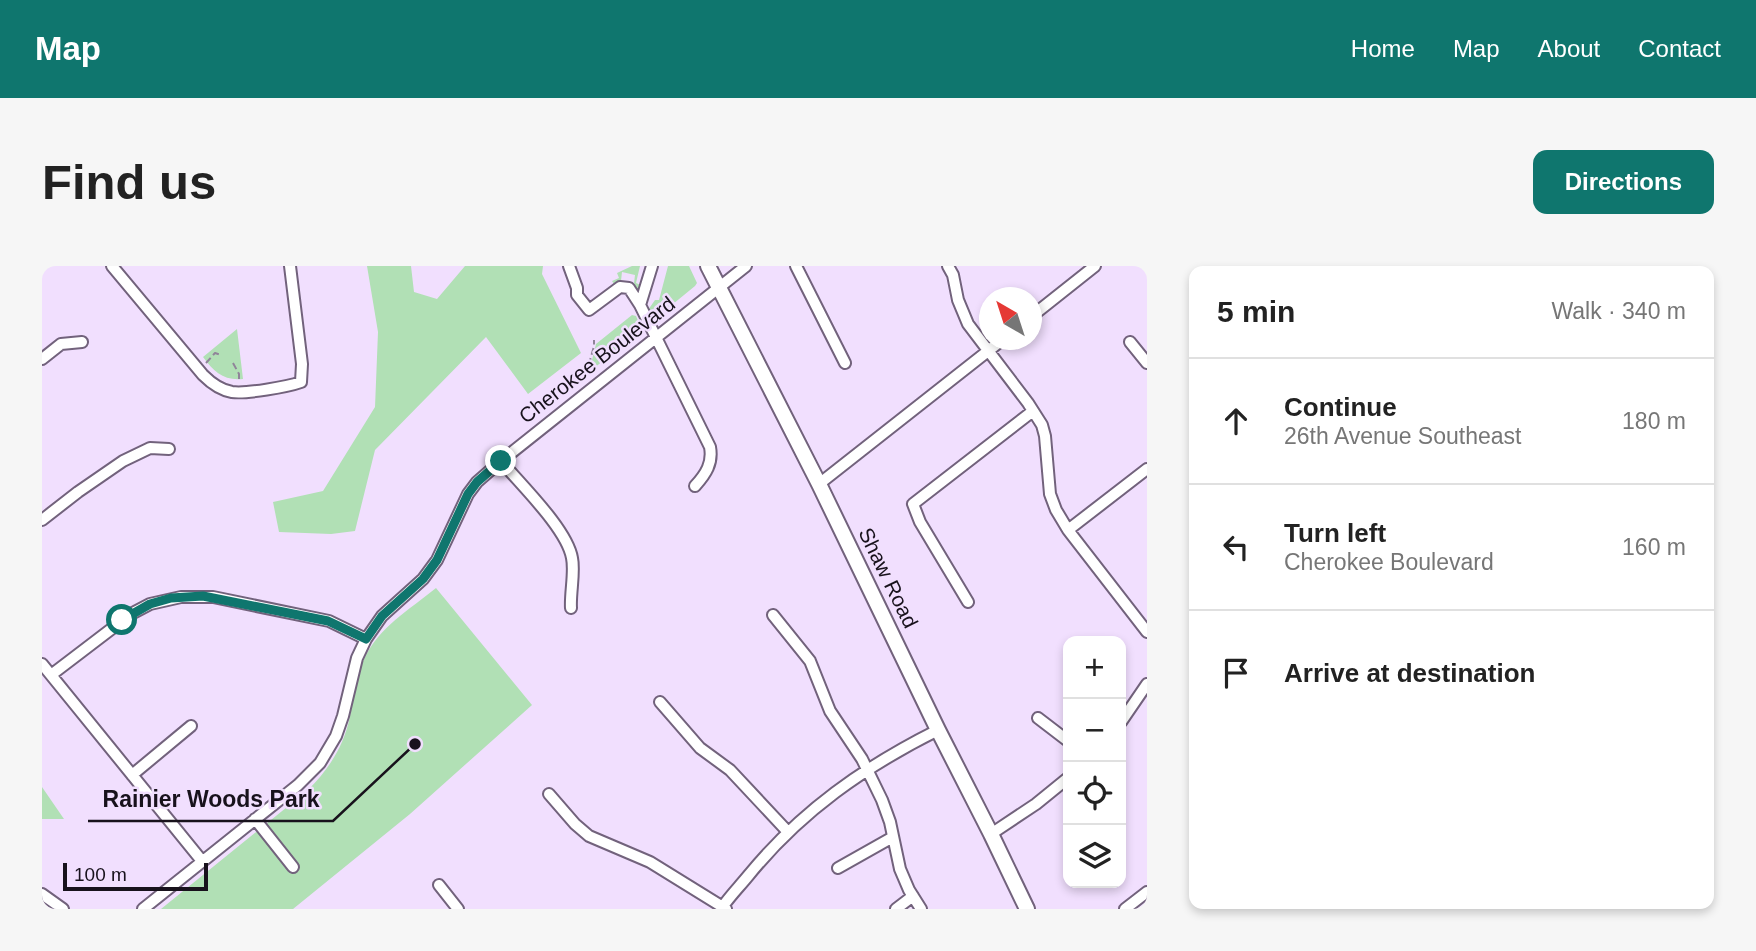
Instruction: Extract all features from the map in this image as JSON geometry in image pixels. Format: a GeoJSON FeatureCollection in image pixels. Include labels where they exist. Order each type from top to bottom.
{"type":"FeatureCollection","features":[{"type":"Feature","properties":{"kind":"main road","name":"Shaw Road"},"geometry":{"type":"LineString","coordinates":[[708,266],[819,484],[1027,909]]}},
{"type":"Feature","properties":{"kind":"street"},"geometry":{"type":"LineString","coordinates":[[112,266],[202,375],[215,386],[234,392],[284,387],[301,382],[302,364],[290,266]]}},
{"type":"Feature","properties":{"kind":"street"},"geometry":{"type":"LineString","coordinates":[[569,266],[577,295],[589,310],[620,287],[629,288],[640,305],[710,447],[712,458],[695,485]]}},
{"type":"Feature","properties":{"kind":"street"},"geometry":{"type":"LineString","coordinates":[[640,305],[652,266]]}},
{"type":"Feature","properties":{"kind":"street","name":"Cherokee Boulevard"},"geometry":{"type":"LineString","coordinates":[[143,909],[306,779],[320,763],[332,746],[343,716],[357,657],[366,639],[382,616],[423,579],[437,560],[468,494],[477,482],[746,266]]}},
{"type":"Feature","properties":{"kind":"street"},"geometry":{"type":"LineString","coordinates":[[796,266],[845,363]]}},
{"type":"Feature","properties":{"kind":"street"},"geometry":{"type":"LineString","coordinates":[[948,266],[968,324],[1040,420],[1045,436],[1052,501],[1068,530],[1147,632]]}},
{"type":"Feature","properties":{"kind":"street"},"geometry":{"type":"LineString","coordinates":[[1042,307],[1095,266]]}},
{"type":"Feature","properties":{"kind":"street"},"geometry":{"type":"LineString","coordinates":[[42,359],[61,344],[82,342]]}},
{"type":"Feature","properties":{"kind":"street"},"geometry":{"type":"LineString","coordinates":[[1129,342],[1147,363]]}},
{"type":"Feature","properties":{"kind":"street"},"geometry":{"type":"LineString","coordinates":[[819,484],[988,351]]}},
{"type":"Feature","properties":{"kind":"street"},"geometry":{"type":"LineString","coordinates":[[968,602],[920,522],[913,504],[1033,411]]}},
{"type":"Feature","properties":{"kind":"street"},"geometry":{"type":"LineString","coordinates":[[42,520],[123,461],[150,448],[169,449]]}},
{"type":"Feature","properties":{"kind":"street"},"geometry":{"type":"LineString","coordinates":[[501,461],[569,545],[573,561],[571,608]]}},
{"type":"Feature","properties":{"kind":"street"},"geometry":{"type":"LineString","coordinates":[[1068,530],[1147,469]]}},
{"type":"Feature","properties":{"kind":"street"},"geometry":{"type":"LineString","coordinates":[[51,675],[131,614],[150,604],[181,597],[213,597],[328,621],[366,639]]}},
{"type":"Feature","properties":{"kind":"street"},"geometry":{"type":"LineString","coordinates":[[773,615],[810,661],[830,711],[867,769],[883,800],[900,869],[921,909]]}},
{"type":"Feature","properties":{"kind":"street"},"geometry":{"type":"LineString","coordinates":[[42,664],[202,861]]}},
{"type":"Feature","properties":{"kind":"street"},"geometry":{"type":"LineString","coordinates":[[1126,715],[1147,684]]}},
{"type":"Feature","properties":{"kind":"street"},"geometry":{"type":"LineString","coordinates":[[660,702],[700,748],[730,770],[788,832]]}},
{"type":"Feature","properties":{"kind":"street"},"geometry":{"type":"LineString","coordinates":[[1038,718],[1063,737]]}},
{"type":"Feature","properties":{"kind":"street"},"geometry":{"type":"LineString","coordinates":[[132,775],[191,726]]}},
{"type":"Feature","properties":{"kind":"street"},"geometry":{"type":"LineString","coordinates":[[549,793],[589,836],[650,862],[723,908],[766,854],[818,805],[867,769],[938,730]]}},
{"type":"Feature","properties":{"kind":"street"},"geometry":{"type":"LineString","coordinates":[[991,834],[1063,782]]}},
{"type":"Feature","properties":{"kind":"street"},"geometry":{"type":"LineString","coordinates":[[255,819],[293,867]]}},
{"type":"Feature","properties":{"kind":"street"},"geometry":{"type":"LineString","coordinates":[[838,868],[893,837]]}},
{"type":"Feature","properties":{"kind":"street"},"geometry":{"type":"LineString","coordinates":[[439,885],[458,909]]}},
{"type":"Feature","properties":{"kind":"street"},"geometry":{"type":"LineString","coordinates":[[1125,909],[1147,892]]}},
{"type":"Feature","properties":{"kind":"street"},"geometry":{"type":"LineString","coordinates":[[42,894],[63,909]]}},
{"type":"Feature","properties":{"kind":"street"},"geometry":{"type":"LineString","coordinates":[[896,909],[913,896]]}},
{"type":"Feature","properties":{"kind":"path"},"geometry":{"type":"LineString","coordinates":[[586,376],[594,341]]}},
{"type":"Feature","properties":{"kind":"path"},"geometry":{"type":"LineString","coordinates":[[206,363],[215,352],[221,355]]}},
{"type":"Feature","properties":{"kind":"path"},"geometry":{"type":"LineString","coordinates":[[233,363],[239,374],[239,381]]}},
{"type":"Feature","properties":{"kind":"green space"},"geometry":{"type":"Polygon","coordinates":[[[367,266],[411,266],[414,292],[437,299],[465,266],[543,266],[542,274],[581,353],[528,394],[486,337],[375,450],[355,531],[331,534],[279,532],[273,502],[323,491],[375,407],[378,332],[367,266]]]}},
{"type":"Feature","properties":{"kind":"green space"},"geometry":{"type":"Polygon","coordinates":[[[632,266],[640,266],[636,283],[643,286],[639,294],[634,283],[635,275],[622,272],[621,281],[614,284],[612,281],[619,278],[617,273],[632,266]]]}},
{"type":"Feature","properties":{"kind":"green space"},"geometry":{"type":"Polygon","coordinates":[[[668,266],[689,266],[697,283],[651,322],[648,310],[655,300],[659,300],[668,266]]]}},
{"type":"Feature","properties":{"kind":"green space"},"geometry":{"type":"Polygon","coordinates":[[[632,315],[636,316],[642,330],[589,372],[596,344],[632,315]]]}},
{"type":"Feature","properties":{"kind":"green space"},"geometry":{"type":"Polygon","coordinates":[[[237,329],[243,379],[230,379],[211,367],[203,357],[237,329]]]}},
{"type":"Feature","properties":{"kind":"green space"},"geometry":{"type":"Polygon","coordinates":[[[436,588],[532,705],[410,814],[293,909],[161,909],[316,782],[335,756],[344,737],[359,672],[370,648],[396,620],[436,588]]]}},
{"type":"Feature","properties":{"kind":"green space"},"geometry":{"type":"Polygon","coordinates":[[[42,787],[64,819],[42,819],[42,787]]]}},
{"type":"Feature","properties":{"kind":"place","name":"Rainier Woods Park"},"geometry":{"type":"Point","coordinates":[415,744]}},
{"type":"Feature","properties":{"kind":"route"},"geometry":{"type":"LineString","coordinates":[[122,620],[150,604],[171,598],[203,596],[328,621],[366,639],[382,616],[423,579],[437,560],[468,494],[477,482],[501,461]]}}]}
